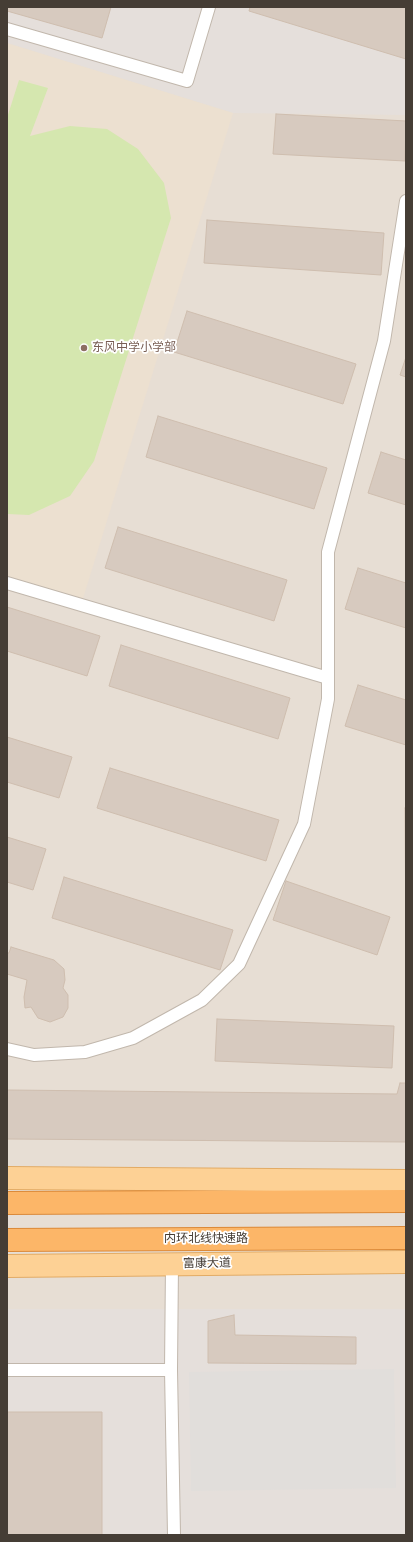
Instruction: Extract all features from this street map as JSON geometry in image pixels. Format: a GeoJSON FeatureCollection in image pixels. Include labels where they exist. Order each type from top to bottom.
{"type":"FeatureCollection","features":[{"type":"Feature","properties":{"kind":"highway"},"geometry":{"type":"LineString","coordinates":[[7,1202],[406,1201]]}},
{"type":"Feature","properties":{"kind":"highway","name":"内环北线快速路"},"geometry":{"type":"LineString","coordinates":[[7,1240],[406,1238]]}},
{"type":"Feature","properties":{"kind":"main road"},"geometry":{"type":"LineString","coordinates":[[7,1178],[406,1181]]}},
{"type":"Feature","properties":{"kind":"main road","name":"富康大道"},"geometry":{"type":"LineString","coordinates":[[7,1266],[406,1262]]}},
{"type":"Feature","properties":{"kind":"lane"},"geometry":{"type":"LineString","coordinates":[[7,29],[187,81],[209,7]]}},
{"type":"Feature","properties":{"kind":"lane"},"geometry":{"type":"LineString","coordinates":[[7,1049],[34,1055],[85,1052],[133,1038],[202,1000],[240,964],[304,824],[328,699],[328,552],[384,341],[406,201]]}},
{"type":"Feature","properties":{"kind":"lane"},"geometry":{"type":"LineString","coordinates":[[7,583],[328,678]]}},
{"type":"Feature","properties":{"kind":"lane"},"geometry":{"type":"LineString","coordinates":[[172,1264],[171,1370],[174,1535]]}},
{"type":"Feature","properties":{"kind":"lane"},"geometry":{"type":"LineString","coordinates":[[7,1370],[171,1370]]}},
{"type":"Feature","properties":{"kind":"shaded area"},"geometry":{"type":"Polygon","coordinates":[[[7,7],[406,7],[406,1535],[7,1535],[7,7]]]}},
{"type":"Feature","properties":{"kind":"shaded area"},"geometry":{"type":"Polygon","coordinates":[[[7,7],[406,7],[406,115],[233,113],[7,43],[7,7]]]}},
{"type":"Feature","properties":{"kind":"shaded area","name":"东风中学小学部"},"geometry":{"type":"Polygon","coordinates":[[[7,43],[233,113],[81,605],[7,583],[7,43]]]}},
{"type":"Feature","properties":{"kind":"shaded area"},"geometry":{"type":"Polygon","coordinates":[[[7,1309],[406,1309],[406,1535],[7,1535],[7,1309]]]}},
{"type":"Feature","properties":{"kind":"shaded area"},"geometry":{"type":"Polygon","coordinates":[[[394,1369],[396,1488],[191,1491],[189,1372],[394,1369]]]}},
{"type":"Feature","properties":{"kind":"green space"},"geometry":{"type":"Polygon","coordinates":[[[19,80],[48,88],[30,136],[70,126],[107,129],[138,149],[164,183],[171,218],[94,461],[70,496],[29,515],[7,514],[7,118],[19,80]]]}},
{"type":"Feature","properties":{"kind":"building"},"geometry":{"type":"Polygon","coordinates":[[[7,7],[111,7],[102,38],[7,11],[7,7]]]}},
{"type":"Feature","properties":{"kind":"building"},"geometry":{"type":"Polygon","coordinates":[[[250,7],[406,7],[406,59],[249,11],[250,7]]]}},
{"type":"Feature","properties":{"kind":"building"},"geometry":{"type":"Polygon","coordinates":[[[276,114],[406,121],[405,161],[273,154],[276,114]]]}},
{"type":"Feature","properties":{"kind":"building"},"geometry":{"type":"Polygon","coordinates":[[[207,220],[384,233],[381,275],[204,263],[207,220]]]}},
{"type":"Feature","properties":{"kind":"building"},"geometry":{"type":"Polygon","coordinates":[[[187,311],[356,364],[343,404],[174,352],[187,311]]]}},
{"type":"Feature","properties":{"kind":"building"},"geometry":{"type":"Polygon","coordinates":[[[406,357],[406,377],[400,375],[406,357]]]}},
{"type":"Feature","properties":{"kind":"building"},"geometry":{"type":"Polygon","coordinates":[[[158,416],[327,468],[314,509],[146,457],[158,416]]]}},
{"type":"Feature","properties":{"kind":"building"},"geometry":{"type":"Polygon","coordinates":[[[381,452],[406,460],[406,505],[368,493],[381,452]]]}},
{"type":"Feature","properties":{"kind":"building"},"geometry":{"type":"Polygon","coordinates":[[[118,527],[287,580],[274,621],[105,568],[118,527]]]}},
{"type":"Feature","properties":{"kind":"building"},"geometry":{"type":"Polygon","coordinates":[[[358,568],[406,583],[406,628],[345,609],[358,568]]]}},
{"type":"Feature","properties":{"kind":"building"},"geometry":{"type":"Polygon","coordinates":[[[7,607],[100,636],[87,676],[7,651],[7,607]]]}},
{"type":"Feature","properties":{"kind":"building"},"geometry":{"type":"Polygon","coordinates":[[[121,645],[290,698],[278,739],[109,686],[121,645]]]}},
{"type":"Feature","properties":{"kind":"building"},"geometry":{"type":"Polygon","coordinates":[[[358,685],[406,700],[406,745],[345,726],[358,685]]]}},
{"type":"Feature","properties":{"kind":"building"},"geometry":{"type":"Polygon","coordinates":[[[7,737],[72,757],[59,798],[7,782],[7,737]]]}},
{"type":"Feature","properties":{"kind":"building"},"geometry":{"type":"Polygon","coordinates":[[[110,768],[279,820],[266,861],[97,808],[110,768]]]}},
{"type":"Feature","properties":{"kind":"building"},"geometry":{"type":"Polygon","coordinates":[[[405,808],[406,808],[406,952],[405,808]]]}},
{"type":"Feature","properties":{"kind":"building"},"geometry":{"type":"Polygon","coordinates":[[[7,837],[46,849],[33,890],[7,882],[7,837]]]}},
{"type":"Feature","properties":{"kind":"building"},"geometry":{"type":"Polygon","coordinates":[[[64,877],[233,930],[220,970],[52,918],[64,877]]]}},
{"type":"Feature","properties":{"kind":"building"},"geometry":{"type":"Polygon","coordinates":[[[286,881],[390,917],[377,955],[273,920],[286,881]]]}},
{"type":"Feature","properties":{"kind":"building"},"geometry":{"type":"Polygon","coordinates":[[[11,947],[54,960],[64,969],[65,980],[63,988],[68,995],[68,1008],[63,1017],[50,1022],[38,1018],[31,1007],[25,1008],[24,997],[27,980],[7,974],[7,953],[9,953],[11,947]]]}},
{"type":"Feature","properties":{"kind":"building"},"geometry":{"type":"Polygon","coordinates":[[[217,1019],[394,1026],[392,1068],[215,1061],[217,1019]]]}},
{"type":"Feature","properties":{"kind":"building"},"geometry":{"type":"Polygon","coordinates":[[[400,1083],[406,1083],[406,1142],[7,1139],[7,1090],[397,1094],[400,1083]]]}},
{"type":"Feature","properties":{"kind":"building"},"geometry":{"type":"Polygon","coordinates":[[[234,1315],[235,1335],[356,1337],[356,1364],[208,1363],[208,1321],[234,1315]]]}},
{"type":"Feature","properties":{"kind":"building"},"geometry":{"type":"Polygon","coordinates":[[[7,1412],[102,1412],[102,1535],[7,1535],[7,1412]]]}},
{"type":"Feature","properties":{"kind":"place","name":"东风中学小学部"},"geometry":{"type":"Point","coordinates":[84,348]}}]}
